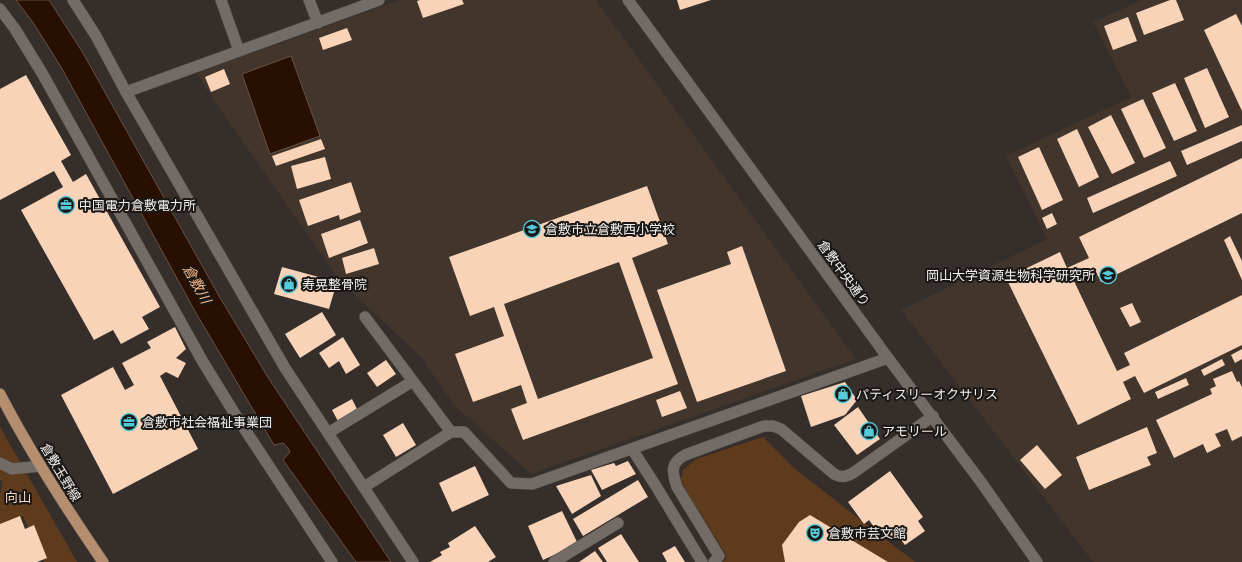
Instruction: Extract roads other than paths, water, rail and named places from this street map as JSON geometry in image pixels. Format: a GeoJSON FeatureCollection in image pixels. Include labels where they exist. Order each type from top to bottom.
{"type":"FeatureCollection","features":[{"type":"Feature","properties":{"kind":"main road","name":"倉敷玉野線"},"geometry":{"type":"LineString","coordinates":[[0,394],[41,466],[75,521],[103,562]]}},
{"type":"Feature","properties":{"kind":"street"},"geometry":{"type":"LineString","coordinates":[[73,0],[96,36],[126,92],[285,368],[412,562]]}},
{"type":"Feature","properties":{"kind":"street"},"geometry":{"type":"LineString","coordinates":[[221,0],[239,51]]}},
{"type":"Feature","properties":{"kind":"street"},"geometry":{"type":"LineString","coordinates":[[310,0],[318,23]]}},
{"type":"Feature","properties":{"kind":"street"},"geometry":{"type":"LineString","coordinates":[[126,92],[379,0]]}},
{"type":"Feature","properties":{"kind":"street","name":"倉敷中央通り"},"geometry":{"type":"LineString","coordinates":[[628,0],[888,358],[933,416],[1037,562]]}},
{"type":"Feature","properties":{"kind":"street"},"geometry":{"type":"LineString","coordinates":[[0,9],[15,29],[42,73],[203,362],[238,419],[332,562]]}},
{"type":"Feature","properties":{"kind":"street"},"geometry":{"type":"LineString","coordinates":[[365,317],[451,432]]}},
{"type":"Feature","properties":{"kind":"street"},"geometry":{"type":"LineString","coordinates":[[364,488],[451,432],[464,432],[511,483],[532,484],[888,358]]}},
{"type":"Feature","properties":{"kind":"street"},"geometry":{"type":"LineString","coordinates":[[328,433],[414,381]]}},
{"type":"Feature","properties":{"kind":"street"},"geometry":{"type":"LineString","coordinates":[[714,562],[719,556],[677,487],[674,478],[673,468],[680,458],[764,426],[773,426],[781,429],[834,474],[840,477],[853,473],[933,416]]}},
{"type":"Feature","properties":{"kind":"street"},"geometry":{"type":"LineString","coordinates":[[632,449],[702,562]]}},
{"type":"Feature","properties":{"kind":"street"},"geometry":{"type":"LineString","coordinates":[[0,463],[12,469],[41,466]]}},
{"type":"Feature","properties":{"kind":"street"},"geometry":{"type":"LineString","coordinates":[[554,562],[618,523]]}},
{"type":"Feature","properties":{"kind":"water","name":"倉敷川"},"geometry":{"type":"Polygon","coordinates":[[[16,0],[49,0],[83,53],[219,296],[269,379],[391,562],[356,562],[283,460],[290,452],[288,448],[283,443],[274,445],[196,313],[61,67],[34,24],[16,0]]]}},
{"type":"Feature","properties":{"kind":"water"},"geometry":{"type":"Polygon","coordinates":[[[291,56],[320,136],[270,154],[242,74],[291,56]]]}},
{"type":"Feature","properties":{"kind":"place","name":"中国電力倉敷電力所"},"geometry":{"type":"Point","coordinates":[66,205]}},
{"type":"Feature","properties":{"kind":"place","name":"倉敷市立倉敷西小学校"},"geometry":{"type":"Point","coordinates":[532,229]}},
{"type":"Feature","properties":{"kind":"place","name":"岡山大学資源生物科学研究所"},"geometry":{"type":"Point","coordinates":[1108,275]}},
{"type":"Feature","properties":{"kind":"place","name":"寿晃整骨院"},"geometry":{"type":"Point","coordinates":[289,284]}},
{"type":"Feature","properties":{"kind":"place","name":"パティスリーオクサリス"},"geometry":{"type":"Point","coordinates":[843,394]}},
{"type":"Feature","properties":{"kind":"place","name":"倉敷市社会福祉事業団"},"geometry":{"type":"Point","coordinates":[129,422]}},
{"type":"Feature","properties":{"kind":"place","name":"アモリール"},"geometry":{"type":"Point","coordinates":[869,431]}},
{"type":"Feature","properties":{"kind":"place","name":"倉敷市芸文館"},"geometry":{"type":"Point","coordinates":[815,533]}},
{"type":"Feature","properties":{"kind":"park label","name":"向山"},"geometry":{"type":"Point","coordinates":[18,497]}}]}
